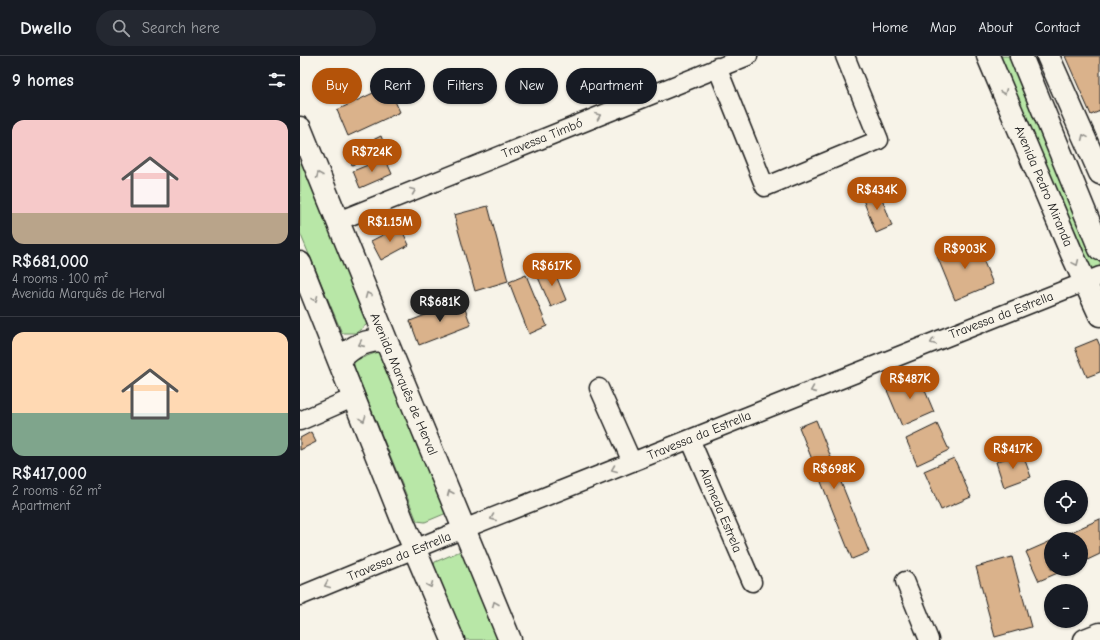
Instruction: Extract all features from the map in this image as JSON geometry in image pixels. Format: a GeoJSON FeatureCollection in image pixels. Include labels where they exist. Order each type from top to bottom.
{"type":"FeatureCollection","features":[{"type":"Feature","properties":{"kind":"main road","name":"Avenida Pedro Miranda"},"geometry":{"type":"LineString","coordinates":[[988,56],[1092,279],[1100,315]]}},
{"type":"Feature","properties":{"kind":"main road","name":"Avenida Pedro Miranda"},"geometry":{"type":"LineString","coordinates":[[1021,56],[1100,249]]}},
{"type":"Feature","properties":{"kind":"main road"},"geometry":{"type":"LineString","coordinates":[[1048,56],[1100,173]]}},
{"type":"Feature","properties":{"kind":"main road","name":"Avenida Marquês de Herval"},"geometry":{"type":"LineString","coordinates":[[300,128],[510,640]]}},
{"type":"Feature","properties":{"kind":"main road"},"geometry":{"type":"LineString","coordinates":[[300,262],[453,640]]}},
{"type":"Feature","properties":{"kind":"main road"},"geometry":{"type":"LineString","coordinates":[[340,359],[346,353],[363,343],[372,340],[386,340]]}},
{"type":"Feature","properties":{"kind":"main road"},"geometry":{"type":"LineString","coordinates":[[1085,640],[1100,634]]}},
{"type":"Feature","properties":{"kind":"street","name":"Travessa Timbó"},"geometry":{"type":"LineString","coordinates":[[338,221],[720,63],[748,56]]}},
{"type":"Feature","properties":{"kind":"street"},"geometry":{"type":"LineString","coordinates":[[720,63],[765,187],[879,140],[845,56]]}},
{"type":"Feature","properties":{"kind":"street","name":"Travessa da Estrella"},"geometry":{"type":"LineString","coordinates":[[300,596],[1092,279]]}},
{"type":"Feature","properties":{"kind":"street"},"geometry":{"type":"LineString","coordinates":[[599,388],[632,462]]}},
{"type":"Feature","properties":{"kind":"street"},"geometry":{"type":"LineString","coordinates":[[300,421],[355,397]]}},
{"type":"Feature","properties":{"kind":"street","name":"Alameda Estrela"},"geometry":{"type":"LineString","coordinates":[[690,439],[752,582]]}},
{"type":"Feature","properties":{"kind":"street"},"geometry":{"type":"LineString","coordinates":[[905,581],[929,640]]}},
{"type":"Feature","properties":{"kind":"green space"},"geometry":{"type":"Polygon","coordinates":[[[998,56],[1016,56],[1100,259],[1100,268],[1086,273],[998,56]]]}},
{"type":"Feature","properties":{"kind":"green space"},"geometry":{"type":"Polygon","coordinates":[[[300,147],[371,321],[356,333],[342,333],[300,233],[300,147]]]}},
{"type":"Feature","properties":{"kind":"green space"},"geometry":{"type":"Polygon","coordinates":[[[383,350],[449,512],[425,522],[417,521],[354,367],[354,361],[383,350]]]}},
{"type":"Feature","properties":{"kind":"green space"},"geometry":{"type":"Polygon","coordinates":[[[463,550],[505,640],[463,640],[433,567],[435,562],[463,550]]]}},
{"type":"Feature","properties":{"kind":"building"},"geometry":{"type":"Polygon","coordinates":[[[1065,56],[1100,56],[1100,111],[1091,115],[1065,56]]]}},
{"type":"Feature","properties":{"kind":"building"},"geometry":{"type":"Polygon","coordinates":[[[370,94],[370,104],[396,104],[400,112],[348,136],[337,110],[350,104],[362,104],[362,98],[370,94]]]}},
{"type":"Feature","properties":{"kind":"building"},"geometry":{"type":"Polygon","coordinates":[[[381,136],[386,149],[352,165],[346,153],[381,136]]]}},
{"type":"Feature","properties":{"kind":"building"},"geometry":{"type":"Polygon","coordinates":[[[385,158],[392,174],[360,188],[353,171],[385,158]]]}},
{"type":"Feature","properties":{"kind":"building"},"geometry":{"type":"Polygon","coordinates":[[[879,190],[892,226],[876,233],[862,197],[879,190]]]}},
{"type":"Feature","properties":{"kind":"building"},"geometry":{"type":"Polygon","coordinates":[[[488,206],[508,281],[475,291],[454,215],[488,206]]]}},
{"type":"Feature","properties":{"kind":"building"},"geometry":{"type":"Polygon","coordinates":[[[400,226],[409,245],[381,260],[371,241],[400,226]]]}},
{"type":"Feature","properties":{"kind":"building"},"geometry":{"type":"Polygon","coordinates":[[[975,240],[993,284],[955,300],[937,256],[975,240]]]}},
{"type":"Feature","properties":{"kind":"building"},"geometry":{"type":"Polygon","coordinates":[[[553,268],[566,300],[551,307],[537,275],[553,268]]]}},
{"type":"Feature","properties":{"kind":"building"},"geometry":{"type":"Polygon","coordinates":[[[526,275],[547,326],[529,334],[509,282],[526,275]]]}},
{"type":"Feature","properties":{"kind":"building"},"geometry":{"type":"Polygon","coordinates":[[[462,301],[471,325],[419,345],[410,321],[462,301]]]}},
{"type":"Feature","properties":{"kind":"building"},"geometry":{"type":"Polygon","coordinates":[[[1097,339],[1100,346],[1100,372],[1087,377],[1075,348],[1097,339]]]}},
{"type":"Feature","properties":{"kind":"building"},"geometry":{"type":"Polygon","coordinates":[[[918,374],[934,412],[902,426],[886,388],[918,374]]]}},
{"type":"Feature","properties":{"kind":"building"},"geometry":{"type":"Polygon","coordinates":[[[816,420],[869,552],[852,559],[799,427],[816,420]]]}},
{"type":"Feature","properties":{"kind":"building"},"geometry":{"type":"Polygon","coordinates":[[[937,424],[949,450],[917,465],[906,439],[937,424]]]}},
{"type":"Feature","properties":{"kind":"building"},"geometry":{"type":"Polygon","coordinates":[[[311,432],[316,442],[300,450],[300,438],[311,432]]]}},
{"type":"Feature","properties":{"kind":"building"},"geometry":{"type":"Polygon","coordinates":[[[1022,452],[1031,477],[1004,487],[996,462],[1022,452]]]}},
{"type":"Feature","properties":{"kind":"building"},"geometry":{"type":"Polygon","coordinates":[[[954,458],[971,497],[941,510],[924,471],[954,458]]]}},
{"type":"Feature","properties":{"kind":"building"},"geometry":{"type":"Polygon","coordinates":[[[1100,519],[1100,554],[1088,560],[1088,532],[1071,532],[1100,519]]]}},
{"type":"Feature","properties":{"kind":"building"},"geometry":{"type":"Polygon","coordinates":[[[1044,544],[1044,576],[1051,576],[1039,581],[1026,552],[1044,544]]]}},
{"type":"Feature","properties":{"kind":"building"},"geometry":{"type":"Polygon","coordinates":[[[1012,557],[1031,627],[995,637],[976,567],[1012,557]]]}}]}
